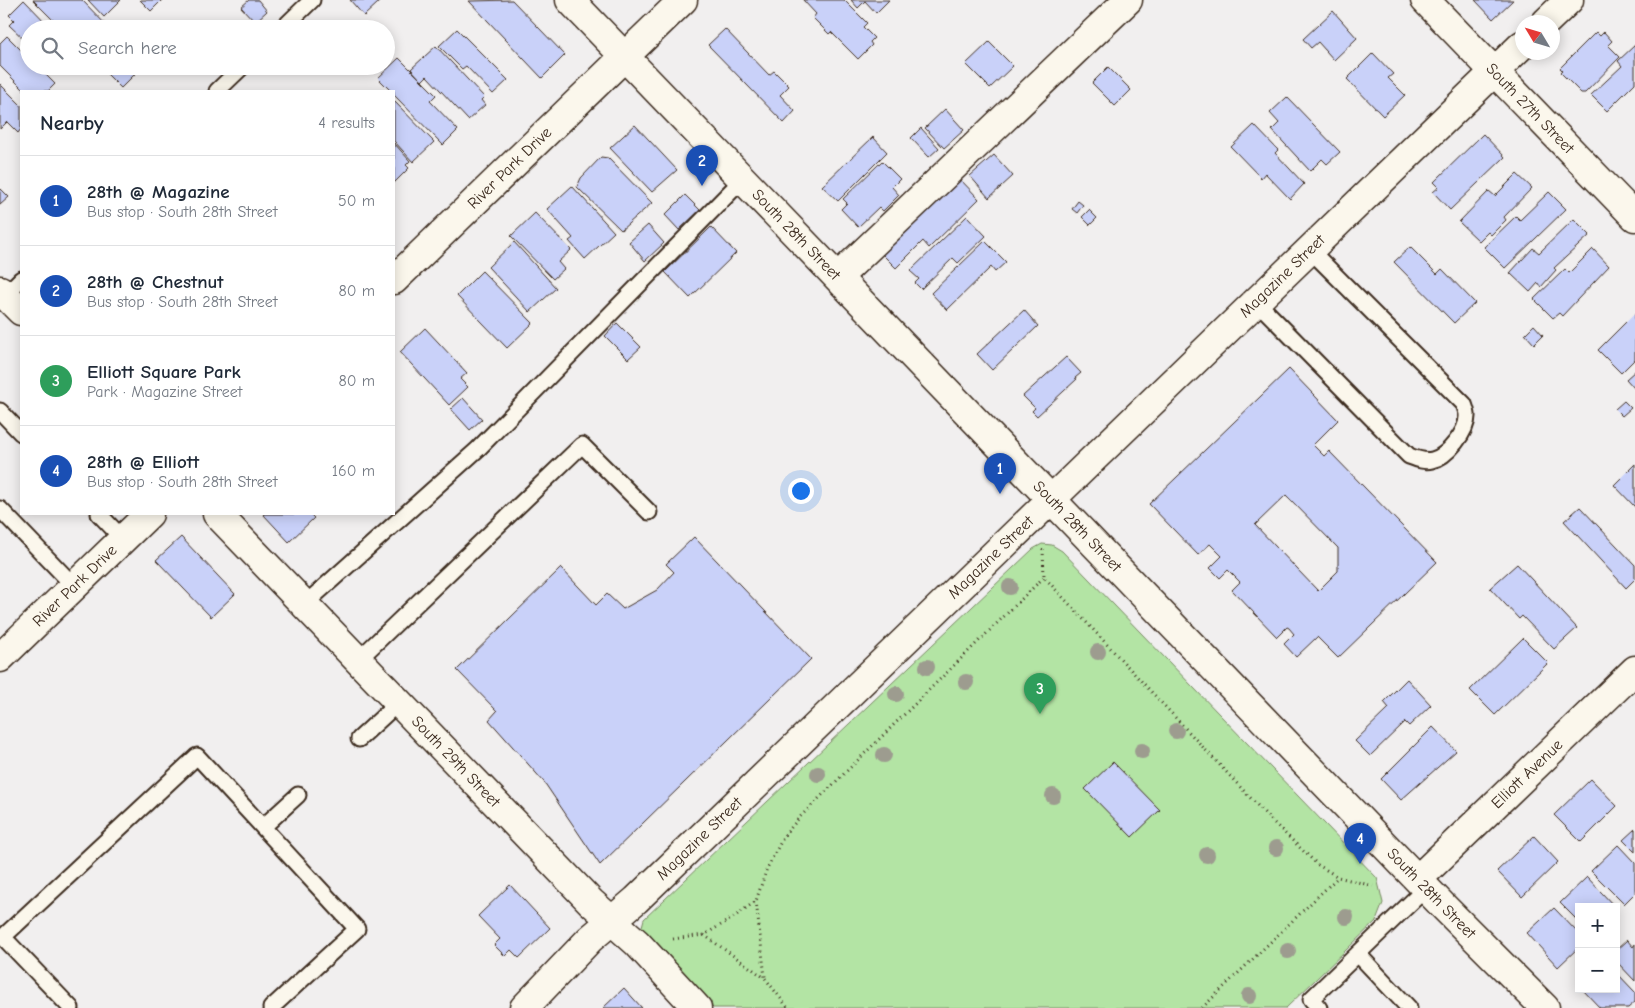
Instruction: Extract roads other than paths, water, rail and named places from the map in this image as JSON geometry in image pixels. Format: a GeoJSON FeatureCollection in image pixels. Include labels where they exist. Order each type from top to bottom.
{"type":"FeatureCollection","features":[{"type":"Feature","properties":{"kind":"street","name":"South 28th Street"},"geometry":{"type":"LineString","coordinates":[[570,0],[1546,1008]]}},
{"type":"Feature","properties":{"kind":"street","name":"River Park Drive"},"geometry":{"type":"LineString","coordinates":[[395,279],[683,0]]}},
{"type":"Feature","properties":{"kind":"street"},"geometry":{"type":"LineString","coordinates":[[838,277],[1128,0]]}},
{"type":"Feature","properties":{"kind":"street","name":"South 27th Street"},"geometry":{"type":"LineString","coordinates":[[1425,0],[1635,217]]}},
{"type":"Feature","properties":{"kind":"street"},"geometry":{"type":"LineString","coordinates":[[1553,15],[1569,0]]}},
{"type":"Feature","properties":{"kind":"street","name":"Magazine Street"},"geometry":{"type":"LineString","coordinates":[[524,1008],[590,938],[636,900],[1515,52]]}},
{"type":"Feature","properties":{"kind":"street","name":"River Park Drive"},"geometry":{"type":"LineString","coordinates":[[0,658],[148,515]]}},
{"type":"Feature","properties":{"kind":"street","name":"South 29th Street"},"geometry":{"type":"LineString","coordinates":[[218,515],[591,902],[612,919],[697,1008]]}},
{"type":"Feature","properties":{"kind":"street","name":"Elliott Avenue"},"geometry":{"type":"LineString","coordinates":[[1423,883],[1635,670]]}},
{"type":"Feature","properties":{"kind":"lane"},"geometry":{"type":"LineString","coordinates":[[291,20],[312,0]]}},
{"type":"Feature","properties":{"kind":"lane"},"geometry":{"type":"LineString","coordinates":[[218,90],[234,75]]}},
{"type":"Feature","properties":{"kind":"lane"},"geometry":{"type":"LineString","coordinates":[[305,604],[478,449],[743,179]]}},
{"type":"Feature","properties":{"kind":"lane"},"geometry":{"type":"LineString","coordinates":[[1256,301],[1409,456],[1421,460],[1434,460],[1448,451],[1463,432],[1468,416],[1464,404],[1310,250]]}},
{"type":"Feature","properties":{"kind":"lane"},"geometry":{"type":"LineString","coordinates":[[0,411],[20,432]]}},
{"type":"Feature","properties":{"kind":"lane"},"geometry":{"type":"LineString","coordinates":[[358,660],[582,446],[649,512]]}},
{"type":"Feature","properties":{"kind":"lane"},"geometry":{"type":"LineString","coordinates":[[0,509],[74,586]]}},
{"type":"Feature","properties":{"kind":"lane"},"geometry":{"type":"LineString","coordinates":[[100,515],[123,539]]}},
{"type":"Feature","properties":{"kind":"lane"},"geometry":{"type":"LineString","coordinates":[[359,739],[399,702]]}},
{"type":"Feature","properties":{"kind":"lane"},"geometry":{"type":"LineString","coordinates":[[71,1008],[3,937],[197,756],[357,929],[271,1008]]}},
{"type":"Feature","properties":{"kind":"lane"},"geometry":{"type":"LineString","coordinates":[[263,827],[298,795]]}},
{"type":"Feature","properties":{"kind":"lane"},"geometry":{"type":"LineString","coordinates":[[1319,1008],[1311,999],[1358,954],[1423,883]]}},
{"type":"Feature","properties":{"kind":"lane"},"geometry":{"type":"LineString","coordinates":[[1358,954],[1409,1008]]}},
{"type":"Feature","properties":{"kind":"place","name":"28th @ Chestnut"},"geometry":{"type":"Point","coordinates":[702,186]}},
{"type":"Feature","properties":{"kind":"place","name":"28th @ Magazine"},"geometry":{"type":"Point","coordinates":[1000,494]}},
{"type":"Feature","properties":{"kind":"place","name":"Elliott Square Park"},"geometry":{"type":"Point","coordinates":[1040,714]}},
{"type":"Feature","properties":{"kind":"place","name":"28th @ Elliott"},"geometry":{"type":"Point","coordinates":[1360,864]}}]}
